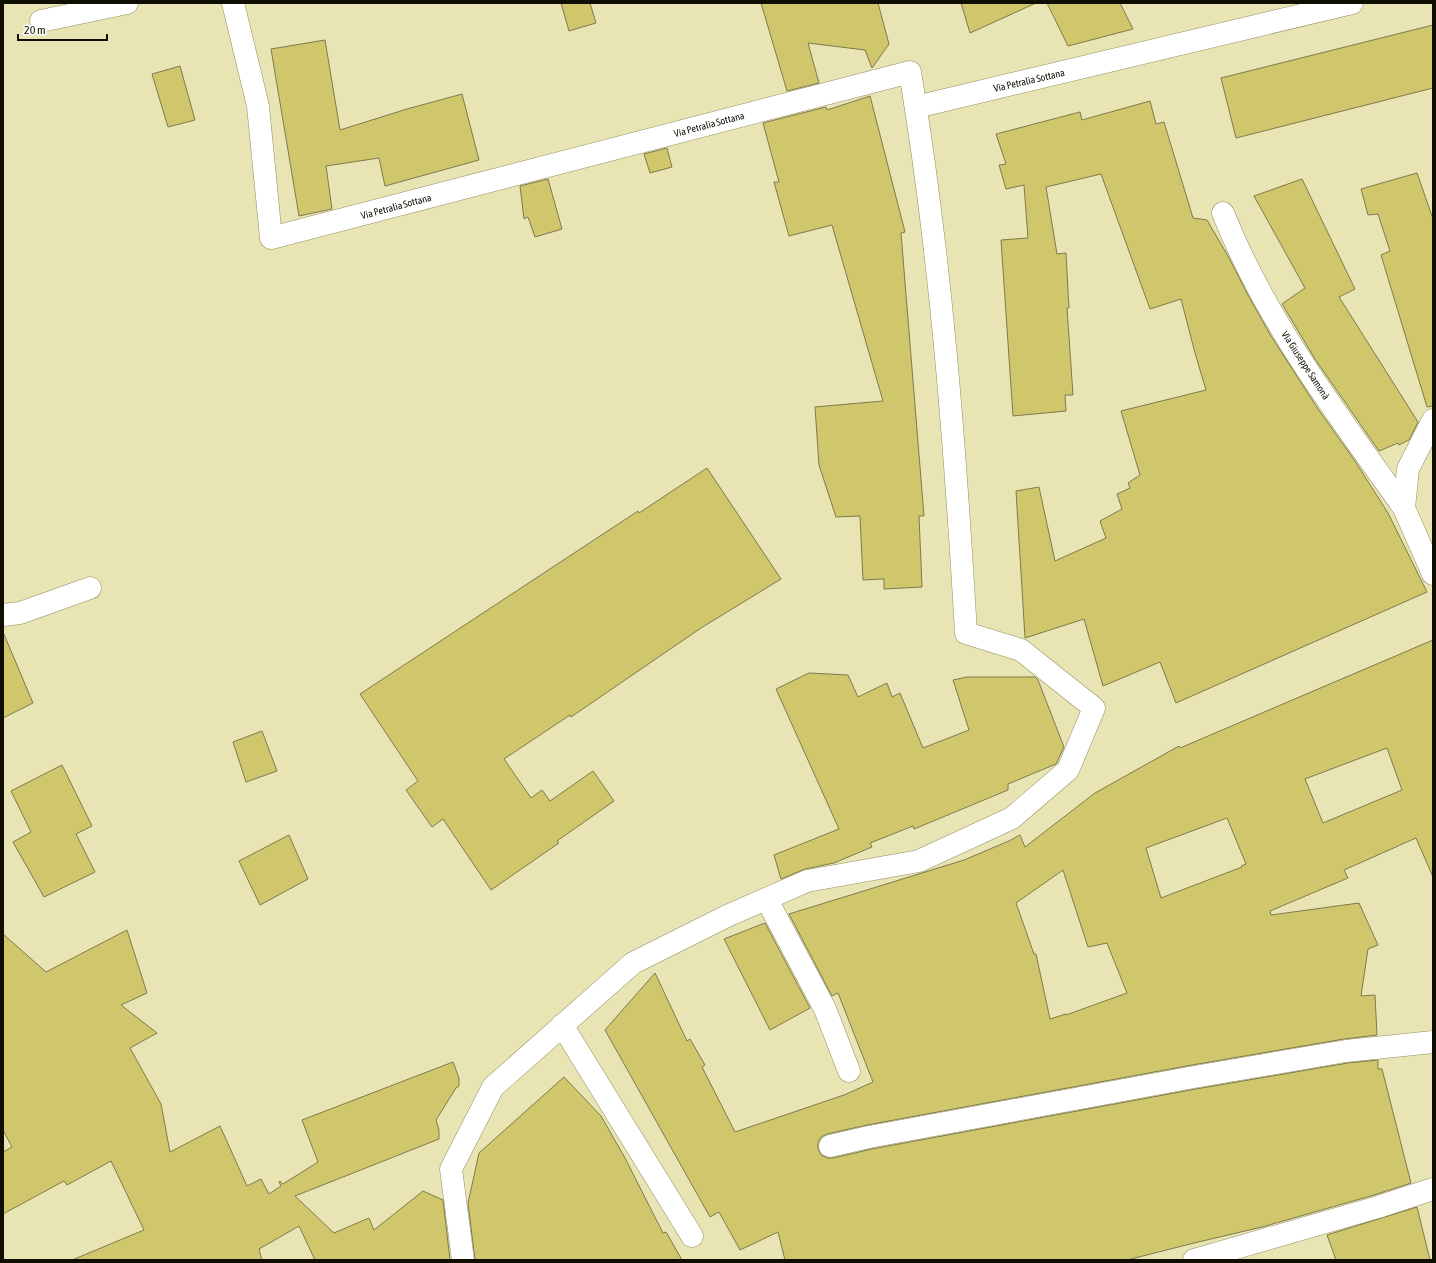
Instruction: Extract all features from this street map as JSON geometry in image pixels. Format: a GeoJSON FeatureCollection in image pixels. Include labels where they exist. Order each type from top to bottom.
{"type":"FeatureCollection","features":[{"type":"Feature","properties":{"kind":"street"},"geometry":{"type":"LineString","coordinates":[[41,21],[127,3]]}},
{"type":"Feature","properties":{"kind":"street","name":"Via Petralia Sottana"},"geometry":{"type":"LineString","coordinates":[[233,3],[258,106],[271,238],[910,72],[916,107],[1352,3]]}},
{"type":"Feature","properties":{"kind":"street"},"geometry":{"type":"LineString","coordinates":[[463,1260],[451,1169],[493,1087],[633,963],[727,916],[767,900],[807,881],[919,861],[1012,818],[1068,770],[1094,708],[1021,650],[966,633],[958,498],[935,247],[916,107]]}},
{"type":"Feature","properties":{"kind":"street","name":"Via Giuseppe Samonà"},"geometry":{"type":"LineString","coordinates":[[1223,213],[1234,241],[1264,300],[1336,412],[1404,508],[1433,574]]}},
{"type":"Feature","properties":{"kind":"street"},"geometry":{"type":"LineString","coordinates":[[1404,508],[1408,469],[1433,420]]}},
{"type":"Feature","properties":{"kind":"street"},"geometry":{"type":"LineString","coordinates":[[3,615],[20,613],[90,588]]}},
{"type":"Feature","properties":{"kind":"street"},"geometry":{"type":"LineString","coordinates":[[767,900],[824,1009],[849,1071]]}},
{"type":"Feature","properties":{"kind":"street"},"geometry":{"type":"LineString","coordinates":[[562,1026],[692,1236]]}},
{"type":"Feature","properties":{"kind":"street"},"geometry":{"type":"LineString","coordinates":[[830,1146],[877,1135],[1194,1077],[1346,1051],[1433,1042]]}},
{"type":"Feature","properties":{"kind":"street"},"geometry":{"type":"LineString","coordinates":[[1194,1260],[1378,1207],[1433,1189]]}},
{"type":"Feature","properties":{"kind":"building"},"geometry":{"type":"Polygon","coordinates":[[[561,3],[590,3],[596,23],[569,31],[561,3]]]}},
{"type":"Feature","properties":{"kind":"building"},"geometry":{"type":"Polygon","coordinates":[[[761,3],[878,3],[889,44],[872,68],[865,50],[808,43],[819,83],[787,91],[761,3]]]}},
{"type":"Feature","properties":{"kind":"building"},"geometry":{"type":"Polygon","coordinates":[[[961,3],[1036,3],[970,33],[961,3]]]}},
{"type":"Feature","properties":{"kind":"building"},"geometry":{"type":"Polygon","coordinates":[[[1047,3],[1120,3],[1133,29],[1068,46],[1047,3]]]}},
{"type":"Feature","properties":{"kind":"building"},"geometry":{"type":"Polygon","coordinates":[[[1433,25],[1433,88],[1236,138],[1221,78],[1433,25]]]}},
{"type":"Feature","properties":{"kind":"building"},"geometry":{"type":"Polygon","coordinates":[[[325,40],[340,130],[462,94],[479,160],[385,186],[379,158],[326,166],[332,209],[299,216],[271,49],[325,40]]]}},
{"type":"Feature","properties":{"kind":"building"},"geometry":{"type":"Polygon","coordinates":[[[180,66],[195,120],[168,127],[152,74],[180,66]]]}},
{"type":"Feature","properties":{"kind":"building"},"geometry":{"type":"Polygon","coordinates":[[[870,96],[905,232],[901,233],[924,516],[919,516],[922,587],[884,589],[884,579],[863,580],[860,516],[836,517],[819,465],[815,407],[883,401],[832,225],[789,236],[774,182],[779,182],[763,123],[826,107],[827,110],[870,96]]]}},
{"type":"Feature","properties":{"kind":"building"},"geometry":{"type":"Polygon","coordinates":[[[1150,101],[1156,124],[1164,122],[1193,218],[1207,220],[1271,336],[1388,513],[1427,592],[1176,703],[1160,662],[1103,686],[1084,619],[1025,638],[1016,491],[1039,487],[1055,561],[1106,538],[1100,521],[1122,509],[1117,494],[1130,488],[1128,483],[1140,475],[1121,411],[1206,390],[1181,299],[1150,309],[1101,174],[1046,187],[1057,254],[1066,253],[1069,308],[1067,308],[1073,395],[1065,395],[1066,411],[1013,416],[1001,240],[1028,238],[1024,185],[1006,189],[999,165],[1006,164],[996,134],[1080,112],[1082,120],[1150,101]]]}},
{"type":"Feature","properties":{"kind":"building"},"geometry":{"type":"Polygon","coordinates":[[[667,148],[672,167],[650,173],[644,154],[667,148]]]}},
{"type":"Feature","properties":{"kind":"building"},"geometry":{"type":"Polygon","coordinates":[[[1417,173],[1433,219],[1433,406],[1427,407],[1381,255],[1390,251],[1378,214],[1368,215],[1361,189],[1417,173]]]}},
{"type":"Feature","properties":{"kind":"building"},"geometry":{"type":"Polygon","coordinates":[[[548,179],[562,229],[535,237],[528,217],[524,219],[520,186],[548,179]]]}},
{"type":"Feature","properties":{"kind":"building"},"geometry":{"type":"Polygon","coordinates":[[[1302,179],[1355,289],[1339,297],[1418,422],[1409,440],[1399,445],[1398,443],[1379,451],[1315,359],[1282,304],[1305,288],[1254,196],[1302,179]]]}},
{"type":"Feature","properties":{"kind":"building"},"geometry":{"type":"Polygon","coordinates":[[[707,468],[781,579],[701,628],[571,717],[570,715],[504,759],[531,798],[542,790],[550,801],[593,771],[614,801],[557,841],[559,843],[491,890],[443,819],[432,827],[406,790],[418,781],[360,694],[638,511],[639,513],[707,468]]]}},
{"type":"Feature","properties":{"kind":"building"},"geometry":{"type":"Polygon","coordinates":[[[3,632],[33,703],[3,718],[3,632]]]}},
{"type":"Feature","properties":{"kind":"building"},"geometry":{"type":"Polygon","coordinates":[[[1433,640],[1433,877],[1416,838],[1344,870],[1348,878],[1270,911],[1271,915],[1359,903],[1378,945],[1368,949],[1361,996],[1375,995],[1377,1035],[1344,1039],[1192,1065],[867,1125],[827,1134],[821,1137],[818,1143],[818,1149],[821,1155],[827,1158],[833,1158],[872,1149],[1196,1089],[1348,1063],[1378,1060],[1378,1069],[1382,1069],[1411,1183],[1262,1227],[1127,1260],[785,1260],[778,1232],[740,1250],[719,1212],[710,1217],[605,1030],[655,973],[687,1041],[690,1039],[705,1065],[702,1067],[735,1132],[844,1095],[873,1082],[838,993],[832,996],[789,914],[964,860],[1020,835],[1025,847],[1095,793],[1179,746],[1180,748],[1433,640]],[[1387,748],[1305,779],[1323,823],[1402,790],[1387,748]],[[1227,818],[1146,848],[1161,898],[1242,867],[1241,866],[1246,864],[1227,818]],[[1063,870],[1016,903],[1034,954],[1036,954],[1050,1019],[1066,1015],[1127,993],[1107,943],[1088,947],[1063,870]]]}},
{"type":"Feature","properties":{"kind":"building"},"geometry":{"type":"Polygon","coordinates":[[[809,673],[848,675],[858,697],[887,683],[892,697],[900,693],[923,748],[969,730],[953,680],[967,677],[1035,677],[1038,680],[1064,747],[1056,764],[1008,784],[1008,790],[914,829],[913,826],[870,843],[872,847],[834,863],[805,869],[781,879],[774,855],[839,829],[776,689],[809,673]]]}},
{"type":"Feature","properties":{"kind":"building"},"geometry":{"type":"Polygon","coordinates":[[[262,731],[277,771],[246,782],[233,742],[262,731]]]}},
{"type":"Feature","properties":{"kind":"building"},"geometry":{"type":"Polygon","coordinates":[[[62,765],[92,826],[76,834],[95,872],[44,897],[13,842],[31,832],[11,791],[62,765]]]}},
{"type":"Feature","properties":{"kind":"building"},"geometry":{"type":"Polygon","coordinates":[[[289,835],[308,879],[260,905],[239,861],[289,835]]]}},
{"type":"Feature","properties":{"kind":"building"},"geometry":{"type":"Polygon","coordinates":[[[765,923],[810,1008],[770,1030],[724,939],[765,923]]]}},
{"type":"Feature","properties":{"kind":"building"},"geometry":{"type":"Polygon","coordinates":[[[127,930],[147,993],[121,1005],[157,1033],[130,1048],[161,1104],[170,1152],[220,1126],[247,1186],[261,1179],[269,1194],[281,1186],[280,1181],[283,1184],[318,1162],[302,1120],[453,1062],[459,1078],[459,1086],[456,1088],[436,1120],[439,1130],[439,1139],[295,1196],[334,1233],[369,1218],[374,1230],[423,1191],[443,1200],[450,1260],[315,1260],[299,1226],[259,1249],[262,1260],[72,1260],[144,1230],[111,1161],[67,1185],[64,1181],[3,1214],[3,1152],[12,1147],[3,1130],[3,934],[46,972],[127,930]]]}},
{"type":"Feature","properties":{"kind":"building"},"geometry":{"type":"Polygon","coordinates":[[[564,1077],[601,1116],[625,1158],[663,1233],[666,1232],[682,1260],[475,1260],[468,1203],[479,1153],[564,1077]]]}},
{"type":"Feature","properties":{"kind":"building"},"geometry":{"type":"Polygon","coordinates":[[[1417,1207],[1430,1260],[1336,1260],[1327,1235],[1417,1207]]]}}]}
